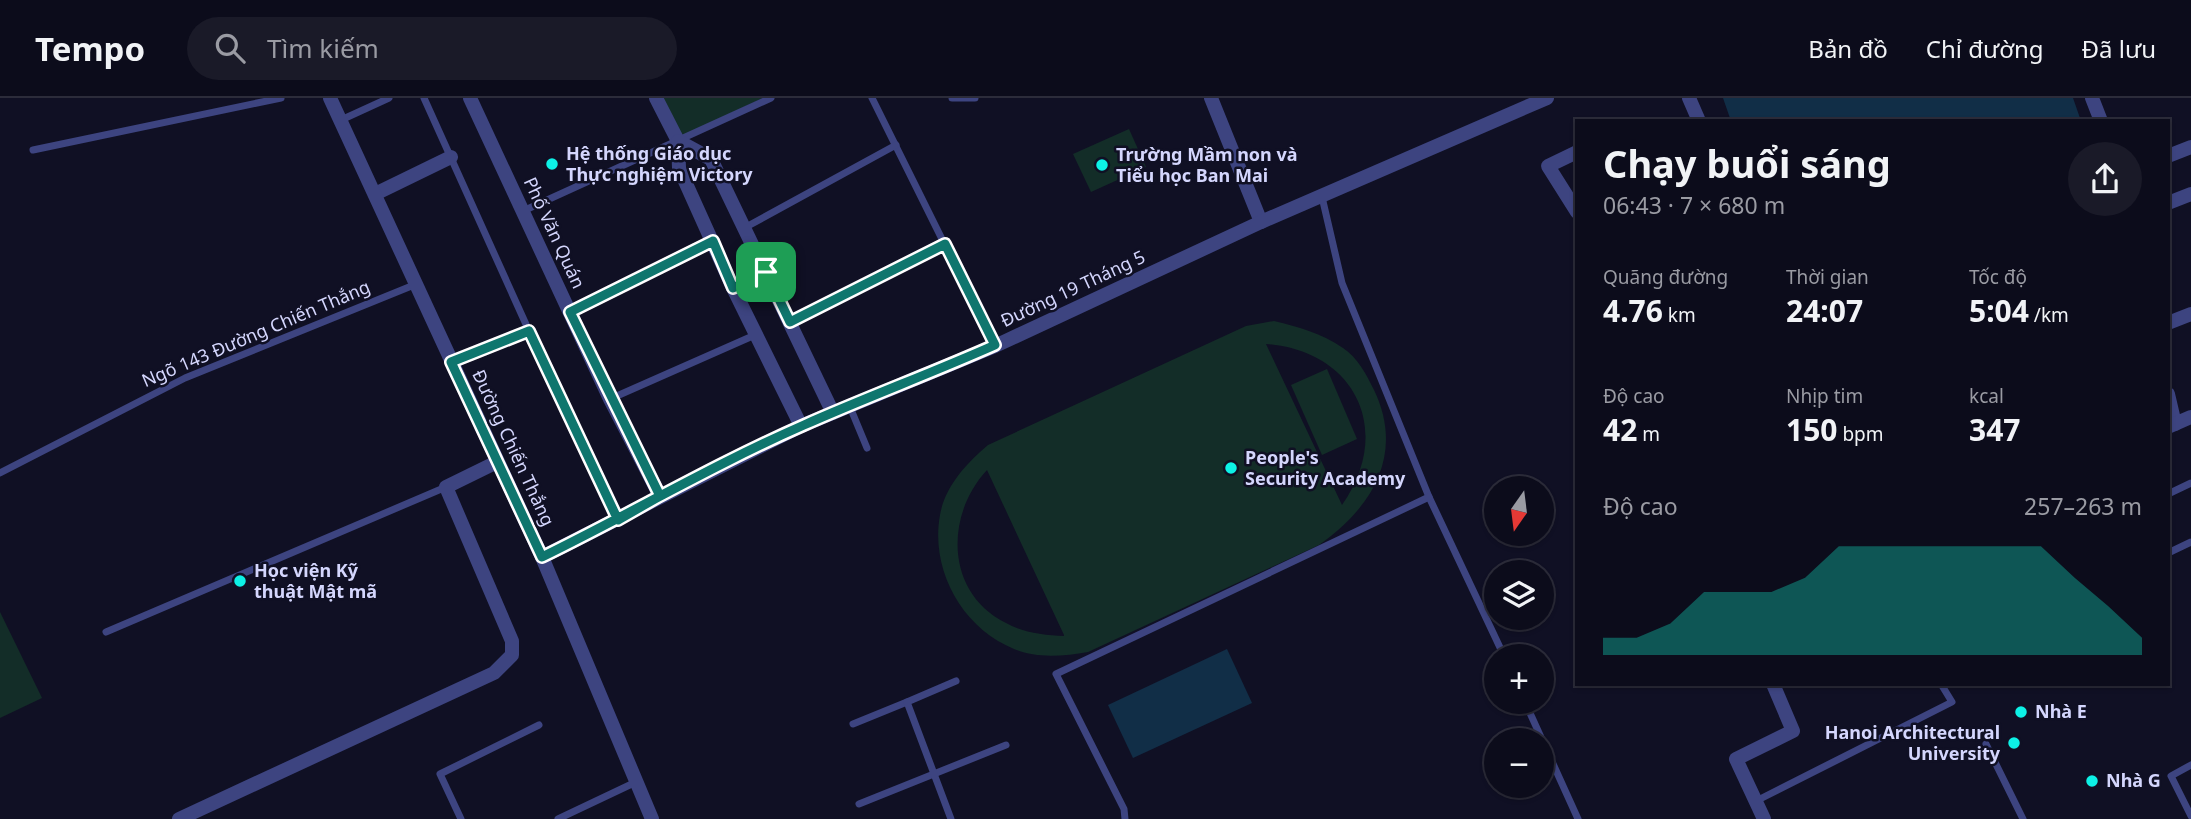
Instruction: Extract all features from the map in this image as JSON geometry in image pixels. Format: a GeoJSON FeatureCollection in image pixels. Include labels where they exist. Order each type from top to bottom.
{"type":"FeatureCollection","features":[{"type":"Feature","properties":{"kind":"street","name":"Đường Chiến Thắng"},"geometry":{"type":"LineString","coordinates":[[330,98],[414,285],[542,557],[652,819]]}},
{"type":"Feature","properties":{"kind":"street","name":"Phố Văn Quán"},"geometry":{"type":"LineString","coordinates":[[470,98],[610,400],[660,496]]}},
{"type":"Feature","properties":{"kind":"street"},"geometry":{"type":"LineString","coordinates":[[656,98],[678,141],[680,168],[733,288],[801,426]]}},
{"type":"Feature","properties":{"kind":"street"},"geometry":{"type":"LineString","coordinates":[[1212,98],[1261,222]]}},
{"type":"Feature","properties":{"kind":"street","name":"Đường 19 Tháng 5"},"geometry":{"type":"LineString","coordinates":[[542,557],[801,426],[995,345],[1261,222],[1547,98]]}},
{"type":"Feature","properties":{"kind":"street"},"geometry":{"type":"LineString","coordinates":[[1689,98],[1698,119]]}},
{"type":"Feature","properties":{"kind":"street"},"geometry":{"type":"LineString","coordinates":[[2092,98],[2100,119]]}},
{"type":"Feature","properties":{"kind":"street"},"geometry":{"type":"LineString","coordinates":[[678,141],[711,159],[746,227],[833,413]]}},
{"type":"Feature","properties":{"kind":"street"},"geometry":{"type":"LineString","coordinates":[[2170,155],[2191,147]]}},
{"type":"Feature","properties":{"kind":"street"},"geometry":{"type":"LineString","coordinates":[[1575,153],[1549,166],[1575,209]]}},
{"type":"Feature","properties":{"kind":"street"},"geometry":{"type":"LineString","coordinates":[[375,194],[451,157]]}},
{"type":"Feature","properties":{"kind":"street"},"geometry":{"type":"LineString","coordinates":[[2170,202],[2191,194]]}},
{"type":"Feature","properties":{"kind":"street"},"geometry":{"type":"LineString","coordinates":[[2170,322],[2191,314]]}},
{"type":"Feature","properties":{"kind":"street"},"geometry":{"type":"LineString","coordinates":[[2172,425],[2191,417]]}},
{"type":"Feature","properties":{"kind":"street"},"geometry":{"type":"LineString","coordinates":[[179,819],[494,673],[512,655],[512,641],[446,487],[497,462]]}},
{"type":"Feature","properties":{"kind":"street"},"geometry":{"type":"LineString","coordinates":[[1764,819],[1736,759],[1793,731],[1774,686]]}},
{"type":"Feature","properties":{"kind":"lane"},"geometry":{"type":"LineString","coordinates":[[33,150],[281,98]]}},
{"type":"Feature","properties":{"kind":"lane"},"geometry":{"type":"LineString","coordinates":[[341,120],[389,98]]}},
{"type":"Feature","properties":{"kind":"lane"},"geometry":{"type":"LineString","coordinates":[[424,98],[618,520]]}},
{"type":"Feature","properties":{"kind":"lane"},"geometry":{"type":"LineString","coordinates":[[523,211],[771,98]]}},
{"type":"Feature","properties":{"kind":"lane"},"geometry":{"type":"LineString","coordinates":[[872,98],[995,345]]}},
{"type":"Feature","properties":{"kind":"lane"},"geometry":{"type":"LineString","coordinates":[[952,98],[975,98]]}},
{"type":"Feature","properties":{"kind":"lane"},"geometry":{"type":"LineString","coordinates":[[746,227],[896,145]]}},
{"type":"Feature","properties":{"kind":"lane"},"geometry":{"type":"LineString","coordinates":[[1322,197],[1342,284],[1429,497],[1498,644]]}},
{"type":"Feature","properties":{"kind":"lane"},"geometry":{"type":"LineString","coordinates":[[570,312],[713,241]]}},
{"type":"Feature","properties":{"kind":"lane"},"geometry":{"type":"LineString","coordinates":[[790,322],[945,244]]}},
{"type":"Feature","properties":{"kind":"lane"},"geometry":{"type":"LineString","coordinates":[[733,288],[766,272]]}},
{"type":"Feature","properties":{"kind":"lane","name":"Ngõ 143 Đường Chiến Thắng"},"geometry":{"type":"LineString","coordinates":[[0,473],[184,378],[414,285]]}},
{"type":"Feature","properties":{"kind":"lane"},"geometry":{"type":"LineString","coordinates":[[451,362],[529,331]]}},
{"type":"Feature","properties":{"kind":"lane"},"geometry":{"type":"LineString","coordinates":[[610,400],[756,334]]}},
{"type":"Feature","properties":{"kind":"lane"},"geometry":{"type":"LineString","coordinates":[[850,407],[867,448]]}},
{"type":"Feature","properties":{"kind":"lane"},"geometry":{"type":"LineString","coordinates":[[2170,493],[2191,483]]}},
{"type":"Feature","properties":{"kind":"lane"},"geometry":{"type":"LineString","coordinates":[[106,632],[446,487]]}},
{"type":"Feature","properties":{"kind":"lane"},"geometry":{"type":"LineString","coordinates":[[1125,819],[1124,808],[1056,674],[1429,497]]}},
{"type":"Feature","properties":{"kind":"lane"},"geometry":{"type":"LineString","coordinates":[[2170,552],[2191,542]]}},
{"type":"Feature","properties":{"kind":"lane"},"geometry":{"type":"LineString","coordinates":[[853,724],[956,681]]}},
{"type":"Feature","properties":{"kind":"lane"},"geometry":{"type":"LineString","coordinates":[[1756,801],[1952,702],[1942,686]]}},
{"type":"Feature","properties":{"kind":"lane"},"geometry":{"type":"LineString","coordinates":[[907,702],[936,772],[951,819]]}},
{"type":"Feature","properties":{"kind":"lane"},"geometry":{"type":"LineString","coordinates":[[1530,714],[1578,819]]}},
{"type":"Feature","properties":{"kind":"lane"},"geometry":{"type":"LineString","coordinates":[[461,819],[440,774],[540,725]]}},
{"type":"Feature","properties":{"kind":"lane"},"geometry":{"type":"LineString","coordinates":[[1986,744],[2023,819]]}},
{"type":"Feature","properties":{"kind":"lane"},"geometry":{"type":"LineString","coordinates":[[859,804],[1006,745]]}},
{"type":"Feature","properties":{"kind":"lane"},"geometry":{"type":"LineString","coordinates":[[2191,765],[2171,776],[2191,816]]}},
{"type":"Feature","properties":{"kind":"lane"},"geometry":{"type":"LineString","coordinates":[[558,819],[636,782]]}},
{"type":"Feature","properties":{"kind":"green space"},"geometry":{"type":"Polygon","coordinates":[[[660,98],[763,98],[680,137],[660,98]]]}},
{"type":"Feature","properties":{"kind":"green space"},"geometry":{"type":"Polygon","coordinates":[[[1129,129],[1146,167],[1091,192],[1073,154],[1129,129]]]}},
{"type":"Feature","properties":{"kind":"green space"},"geometry":{"type":"Polygon","coordinates":[[[1274,321],[1310,331],[1343,348],[1365,372],[1383,414],[1386,436],[1378,478],[1368,497],[1354,514],[1319,545],[1088,652],[1051,656],[1023,652],[995,639],[979,627],[965,612],[945,576],[938,536],[940,515],[947,494],[972,459],[988,445],[1246,326],[1274,321]],[[1266,344],[1342,505],[1357,477],[1365,450],[1365,423],[1357,399],[1343,379],[1323,362],[1297,350],[1266,344]],[[987,470],[973,488],[958,530],[962,573],[971,593],[986,610],[1006,623],[1034,633],[1064,636],[1064,635],[987,470]]]}},
{"type":"Feature","properties":{"kind":"green space"},"geometry":{"type":"Polygon","coordinates":[[[1327,369],[1357,439],[1322,455],[1291,385],[1327,369]]]}},
{"type":"Feature","properties":{"kind":"green space"},"geometry":{"type":"Polygon","coordinates":[[[0,612],[42,698],[0,718],[0,612]]]}},
{"type":"Feature","properties":{"kind":"water"},"geometry":{"type":"Polygon","coordinates":[[[1723,98],[2073,98],[2080,119],[1730,119],[1723,98]]]}},
{"type":"Feature","properties":{"kind":"water"},"geometry":{"type":"Polygon","coordinates":[[[1227,649],[1252,703],[1133,758],[1108,705],[1227,649]]]}},
{"type":"Feature","properties":{"kind":"place","name":"Hệ thống Giáo dục Thực nghiệm Victory"},"geometry":{"type":"Point","coordinates":[552,164]}},
{"type":"Feature","properties":{"kind":"place","name":"Trường Mầm non và Tiểu học Ban Mai"},"geometry":{"type":"Point","coordinates":[1102,165]}},
{"type":"Feature","properties":{"kind":"place","name":"People's Security Academy"},"geometry":{"type":"Point","coordinates":[1231,468]}},
{"type":"Feature","properties":{"kind":"place","name":"Học viện Kỹ thuật Mật mã"},"geometry":{"type":"Point","coordinates":[240,581]}},
{"type":"Feature","properties":{"kind":"place","name":"Nhà E"},"geometry":{"type":"Point","coordinates":[2021,712]}},
{"type":"Feature","properties":{"kind":"place","name":"Hanoi Architectural University"},"geometry":{"type":"Point","coordinates":[2014,743]}},
{"type":"Feature","properties":{"kind":"place","name":"Nhà G"},"geometry":{"type":"Point","coordinates":[2092,781]}},
{"type":"Feature","properties":{"kind":"route"},"geometry":{"type":"LineString","coordinates":[[766,272],[733,288],[713,241],[570,312],[610,400],[660,496],[618,520],[529,331],[451,362],[542,557],[618,520],[660,496],[801,426],[995,345],[945,244],[790,322],[766,272]]}}]}
